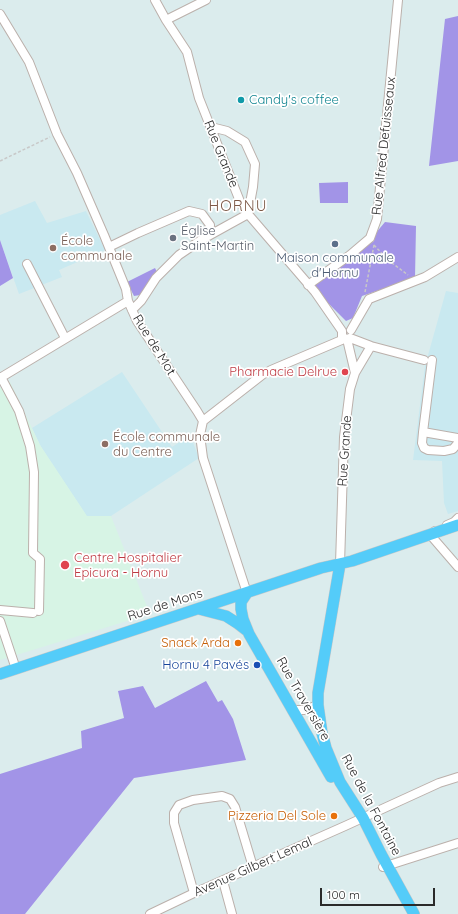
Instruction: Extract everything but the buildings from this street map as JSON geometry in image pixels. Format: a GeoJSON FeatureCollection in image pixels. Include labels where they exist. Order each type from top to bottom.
{"type":"FeatureCollection","features":[{"type":"Feature","properties":{"kind":"main road"},"geometry":{"type":"LineString","coordinates":[[340,564],[351,554],[458,518]]}},
{"type":"Feature","properties":{"kind":"main road","name":"Rue de Mons"},"geometry":{"type":"LineString","coordinates":[[0,674],[198,608],[352,561],[458,525]]}},
{"type":"Feature","properties":{"kind":"main road","name":"Rue de la Fontaine"},"geometry":{"type":"LineString","coordinates":[[340,564],[318,693],[318,705],[326,748],[340,782],[359,819],[414,914]]}},
{"type":"Feature","properties":{"kind":"main road","name":"Rue Traversière"},"geometry":{"type":"LineString","coordinates":[[247,593],[241,602],[241,609],[249,634],[332,779]]}},
{"type":"Feature","properties":{"kind":"main road","name":"Rue Traversière"},"geometry":{"type":"LineString","coordinates":[[198,608],[226,616],[237,622],[249,634]]}},
{"type":"Feature","properties":{"kind":"main road","name":"Rue de la Fontaine"},"geometry":{"type":"LineString","coordinates":[[332,779],[359,819]]}},
{"type":"Feature","properties":{"kind":"main road","name":"Rue de la Fontaine"},"geometry":{"type":"LineString","coordinates":[[386,866],[409,914]]}},
{"type":"Feature","properties":{"kind":"street","name":"Rue Grande"},"geometry":{"type":"LineString","coordinates":[[155,0],[187,52],[199,98],[241,204],[308,285],[347,336],[355,373],[350,389],[344,436],[340,564]]}},
{"type":"Feature","properties":{"kind":"street"},"geometry":{"type":"LineString","coordinates":[[166,20],[206,0]]}},
{"type":"Feature","properties":{"kind":"street","name":"Rue Alfred Defuisseaux"},"geometry":{"type":"LineString","coordinates":[[308,285],[372,241],[377,219],[398,0]]}},
{"type":"Feature","properties":{"kind":"street","name":"Rue de Mot"},"geometry":{"type":"LineString","coordinates":[[0,14],[29,62],[57,134],[77,173],[109,247],[126,289],[128,301],[137,321],[198,411],[203,421]]}},
{"type":"Feature","properties":{"kind":"street"},"geometry":{"type":"LineString","coordinates":[[132,310],[156,278],[180,255],[208,236],[248,214],[253,187],[254,164],[245,142],[226,132],[211,127]]}},
{"type":"Feature","properties":{"kind":"street"},"geometry":{"type":"LineString","coordinates":[[109,247],[189,211],[202,214],[210,225],[208,236]]}},
{"type":"Feature","properties":{"kind":"street"},"geometry":{"type":"LineString","coordinates":[[247,593],[203,458],[200,435],[203,421],[262,375],[333,344],[347,336],[369,299],[425,277],[458,257]]}},
{"type":"Feature","properties":{"kind":"street"},"geometry":{"type":"LineString","coordinates":[[28,264],[65,338]]}},
{"type":"Feature","properties":{"kind":"street"},"geometry":{"type":"LineString","coordinates":[[0,610],[36,612],[40,559],[33,553],[34,472],[30,446],[18,410],[0,378],[128,301]]}},
{"type":"Feature","properties":{"kind":"street"},"geometry":{"type":"LineString","coordinates":[[347,336],[371,346],[428,360],[422,443],[424,448],[428,450],[444,451],[453,449],[458,443]]}},
{"type":"Feature","properties":{"kind":"street"},"geometry":{"type":"LineString","coordinates":[[355,373],[371,346]]}},
{"type":"Feature","properties":{"kind":"street"},"geometry":{"type":"LineString","coordinates":[[423,432],[458,438]]}},
{"type":"Feature","properties":{"kind":"street"},"geometry":{"type":"LineString","coordinates":[[458,518],[454,522],[437,529],[431,534],[458,567]]}},
{"type":"Feature","properties":{"kind":"street"},"geometry":{"type":"LineString","coordinates":[[0,621],[16,669]]}},
{"type":"Feature","properties":{"kind":"street"},"geometry":{"type":"LineString","coordinates":[[293,710],[304,710],[318,705]]}},
{"type":"Feature","properties":{"kind":"street","name":"Avenue Gilbert Lemal"},"geometry":{"type":"LineString","coordinates":[[150,914],[439,783],[458,777]]}},
{"type":"Feature","properties":{"kind":"street"},"geometry":{"type":"LineString","coordinates":[[194,893],[174,822],[174,813],[179,805],[193,800],[222,796],[230,800],[235,807],[253,867]]}},
{"type":"Feature","properties":{"kind":"street"},"geometry":{"type":"LineString","coordinates":[[386,866],[458,843]]}},
{"type":"Feature","properties":{"kind":"street"},"geometry":{"type":"LineString","coordinates":[[223,881],[232,914]]}},
{"type":"Feature","properties":{"kind":"path"},"geometry":{"type":"LineString","coordinates":[[0,161],[38,141],[57,134]]}},
{"type":"Feature","properties":{"kind":"path"},"geometry":{"type":"LineString","coordinates":[[372,241],[388,260],[416,281]]}},
{"type":"Feature","properties":{"kind":"path"},"geometry":{"type":"LineString","coordinates":[[369,299],[364,296],[372,241]]}},
{"type":"Feature","properties":{"kind":"shaded area"},"geometry":{"type":"Polygon","coordinates":[[[458,16],[458,161],[429,166],[445,19],[458,16]]]}},
{"type":"Feature","properties":{"kind":"shaded area"},"geometry":{"type":"Polygon","coordinates":[[[348,182],[348,203],[320,203],[319,183],[348,182]]]}},
{"type":"Feature","properties":{"kind":"shaded area","name":"École communale"},"geometry":{"type":"Polygon","coordinates":[[[35,201],[47,223],[86,211],[105,250],[59,270],[62,277],[19,294],[0,240],[0,215],[35,201]]]}},
{"type":"Feature","properties":{"kind":"shaded area"},"geometry":{"type":"Polygon","coordinates":[[[385,222],[416,226],[415,278],[362,296],[353,318],[346,321],[311,286],[374,241],[375,234],[385,222]]]}},
{"type":"Feature","properties":{"kind":"shaded area"},"geometry":{"type":"Polygon","coordinates":[[[0,240],[13,278],[0,286],[0,240]]]}},
{"type":"Feature","properties":{"kind":"shaded area"},"geometry":{"type":"Polygon","coordinates":[[[155,268],[157,272],[140,295],[134,296],[127,282],[155,268]]]}},
{"type":"Feature","properties":{"kind":"shaded area"},"geometry":{"type":"Polygon","coordinates":[[[446,291],[458,293],[458,511],[448,514],[444,503],[442,461],[413,460],[425,366],[446,291]]]}},
{"type":"Feature","properties":{"kind":"shaded area","name":"École communale du Centre"},"geometry":{"type":"Polygon","coordinates":[[[122,372],[172,447],[186,438],[189,442],[192,440],[199,458],[111,516],[87,517],[41,447],[32,428],[122,372]]]}},
{"type":"Feature","properties":{"kind":"shaded area","name":"Centre Hospitalier Epicura - Hornu"},"geometry":{"type":"Polygon","coordinates":[[[10,382],[40,445],[87,516],[111,516],[150,614],[0,660],[0,388],[10,382]]]}},
{"type":"Feature","properties":{"kind":"shaded area"},"geometry":{"type":"Polygon","coordinates":[[[206,681],[218,702],[222,700],[233,719],[246,760],[134,778],[25,914],[0,914],[0,774],[82,748],[81,731],[124,718],[118,691],[143,686],[155,708],[206,681]]]}},
{"type":"Feature","properties":{"kind":"place","name":"Candy's coffee"},"geometry":{"type":"Point","coordinates":[241,100]}},
{"type":"Feature","properties":{"kind":"place","name":"Église Saint-Martin"},"geometry":{"type":"Point","coordinates":[173,238]}},
{"type":"Feature","properties":{"kind":"place","name":"Maison communale d'Hornu"},"geometry":{"type":"Point","coordinates":[335,244]}},
{"type":"Feature","properties":{"kind":"place","name":"École communale"},"geometry":{"type":"Point","coordinates":[53,248]}},
{"type":"Feature","properties":{"kind":"place","name":"Pharmacie Delrue"},"geometry":{"type":"Point","coordinates":[345,372]}},
{"type":"Feature","properties":{"kind":"place","name":"École communale du Centre"},"geometry":{"type":"Point","coordinates":[105,444]}},
{"type":"Feature","properties":{"kind":"place","name":"Centre Hospitalier Epicura - Hornu"},"geometry":{"type":"Point","coordinates":[65,565]}},
{"type":"Feature","properties":{"kind":"place","name":"Snack Arda"},"geometry":{"type":"Point","coordinates":[238,643]}},
{"type":"Feature","properties":{"kind":"place","name":"Hornu 4 Pavés"},"geometry":{"type":"Point","coordinates":[257,665]}},
{"type":"Feature","properties":{"kind":"place","name":"Pizzeria Del Sole"},"geometry":{"type":"Point","coordinates":[334,816]}},
{"type":"Feature","properties":{"kind":"district","name":"HORNU"},"geometry":{"type":"Point","coordinates":[238,206]}}]}
